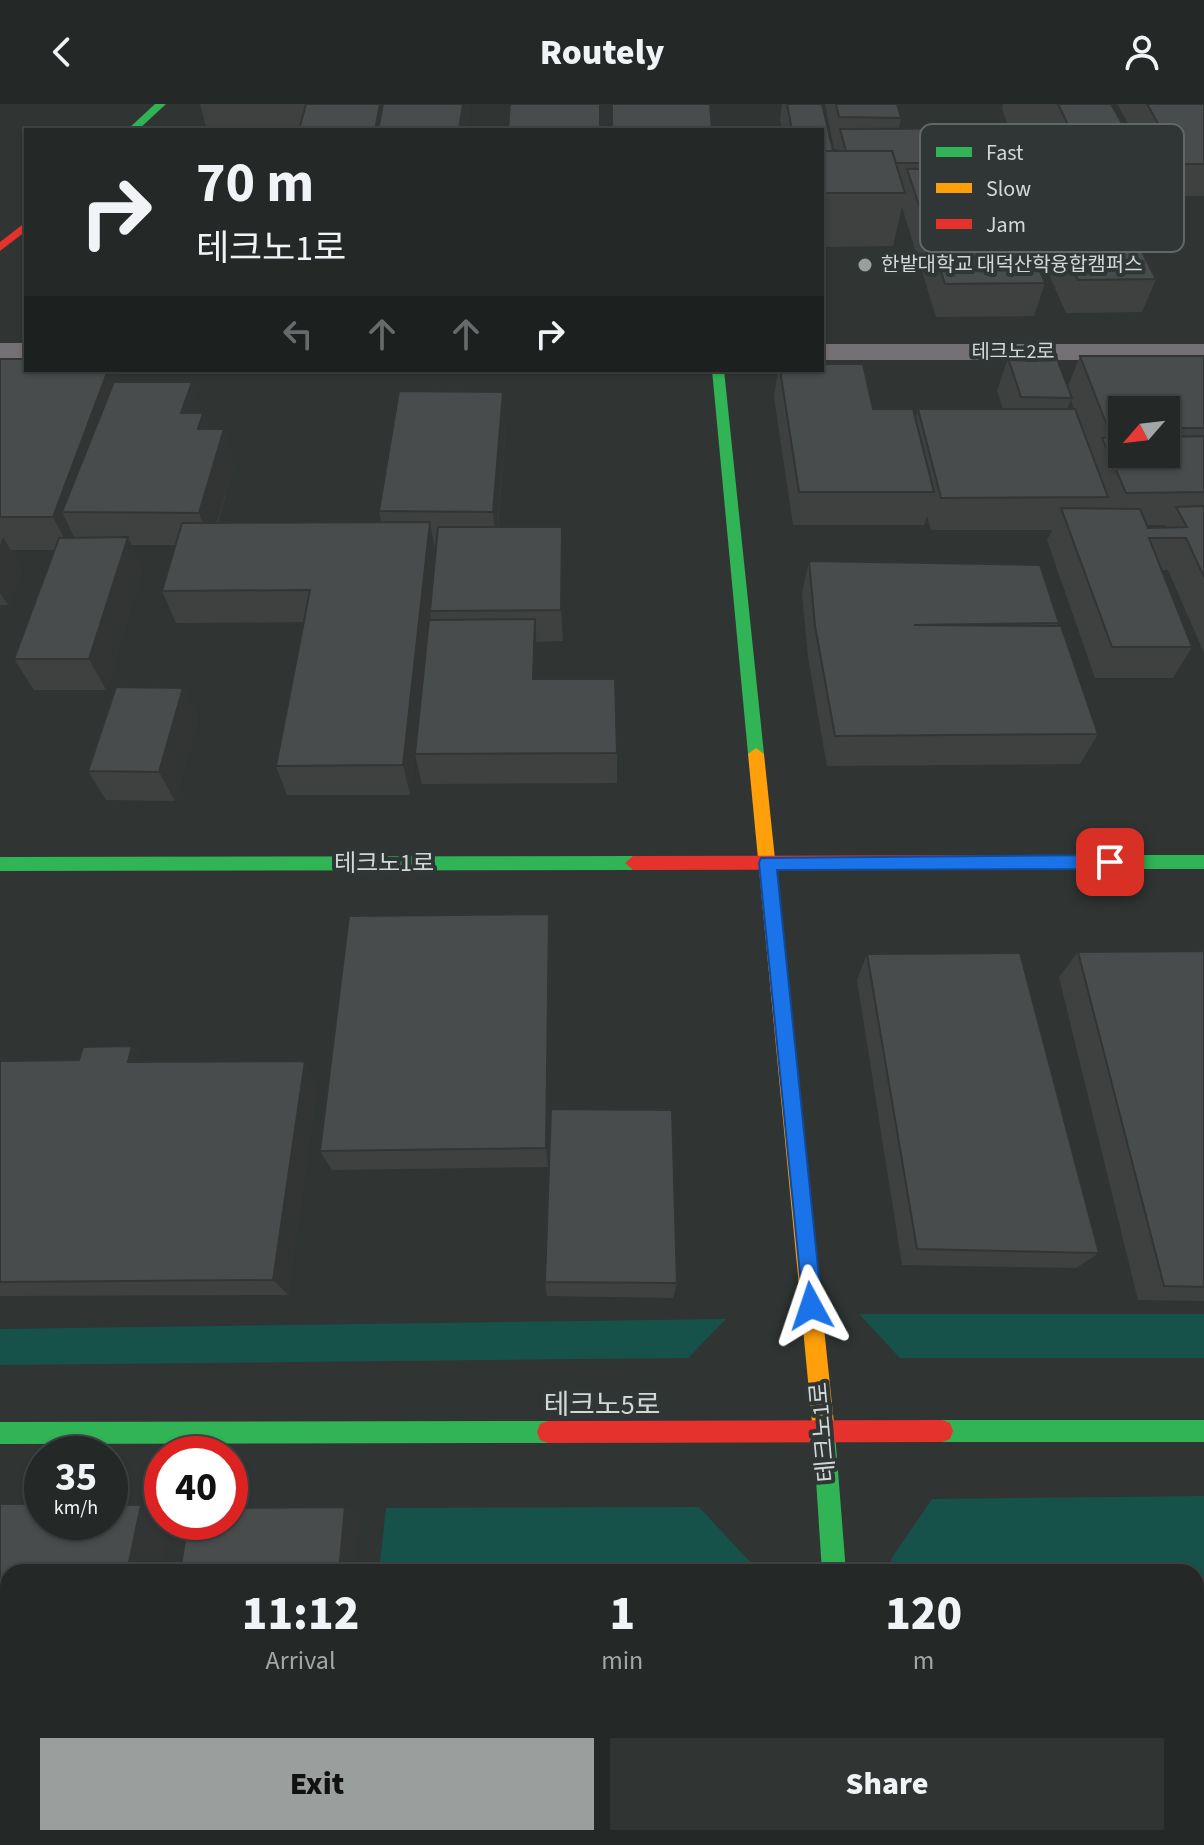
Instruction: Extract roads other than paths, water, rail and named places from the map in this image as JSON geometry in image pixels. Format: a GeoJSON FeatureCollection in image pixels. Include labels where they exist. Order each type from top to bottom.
{"type":"FeatureCollection","features":[{"type":"Feature","properties":{"kind":"street"},"geometry":{"type":"LineString","coordinates":[[134,128],[161,104]]}},
{"type":"Feature","properties":{"kind":"street"},"geometry":{"type":"LineString","coordinates":[[0,248],[24,227]]}},
{"type":"Feature","properties":{"kind":"street"},"geometry":{"type":"LineString","coordinates":[[0,351],[24,351]]}},
{"type":"Feature","properties":{"kind":"street","name":"테크노2로"},"geometry":{"type":"LineString","coordinates":[[824,352],[1204,352]]}},
{"type":"Feature","properties":{"kind":"street","name":"테크노1로"},"geometry":{"type":"LineString","coordinates":[[718,372],[824,1433],[833,1564]]}},
{"type":"Feature","properties":{"kind":"street","name":"테크노1로"},"geometry":{"type":"LineString","coordinates":[[0,864],[1204,862]]}},
{"type":"Feature","properties":{"kind":"street","name":"테크노5로"},"geometry":{"type":"LineString","coordinates":[[0,1433],[1204,1431]]}},
{"type":"Feature","properties":{"kind":"place","name":"한밭대학교 대덕산학융합캠퍼스"},"geometry":{"type":"Point","coordinates":[865,265]}}]}
